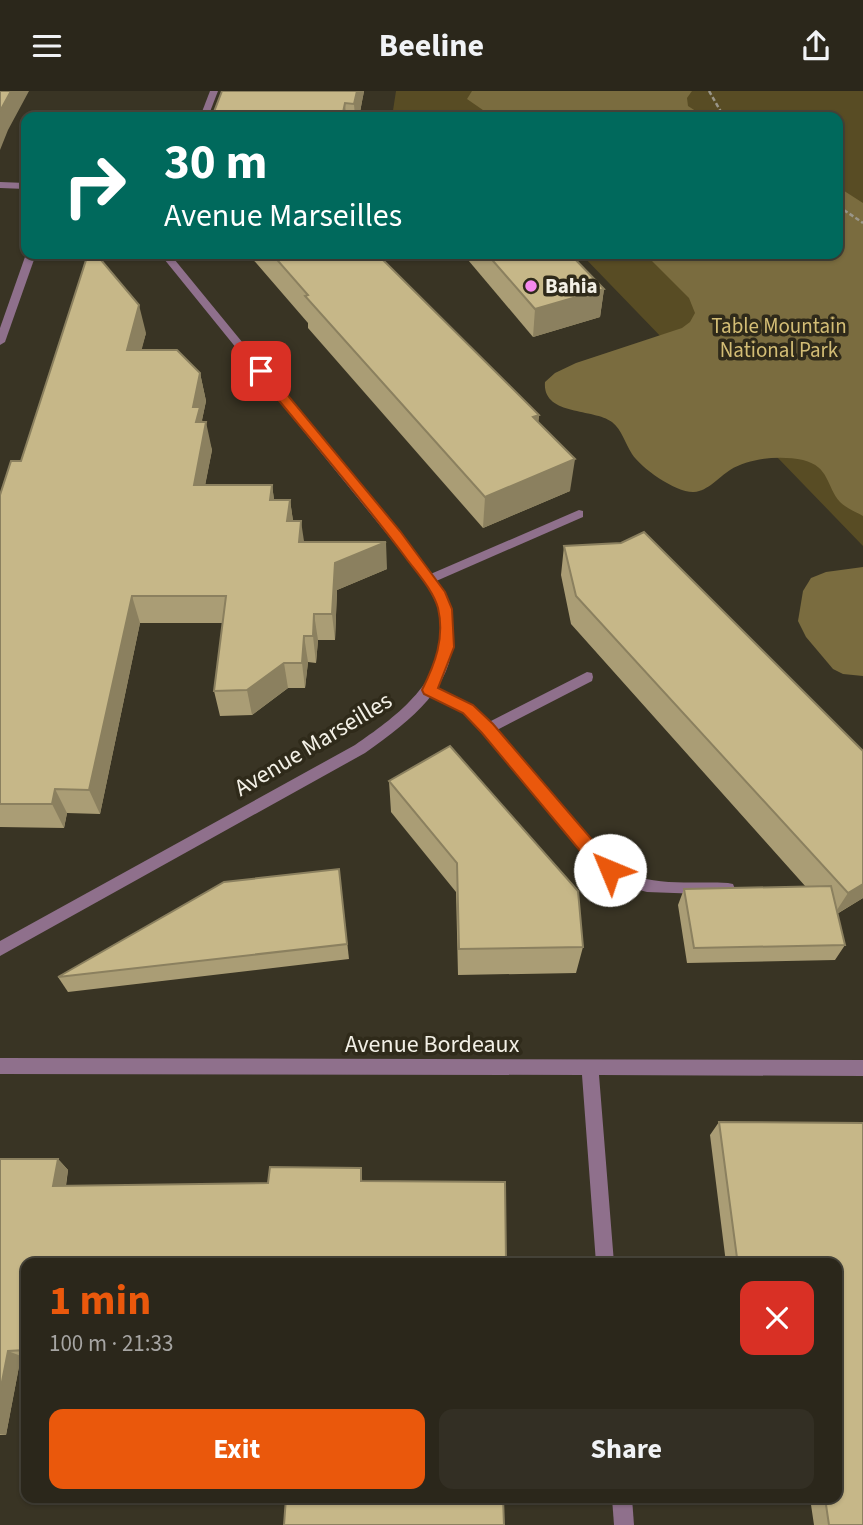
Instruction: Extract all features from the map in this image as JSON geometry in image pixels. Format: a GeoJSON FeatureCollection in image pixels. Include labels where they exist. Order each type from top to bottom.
{"type":"FeatureCollection","features":[{"type":"Feature","properties":{"kind":"street"},"geometry":{"type":"LineString","coordinates":[[206,112],[214,91]]}},
{"type":"Feature","properties":{"kind":"street"},"geometry":{"type":"LineString","coordinates":[[0,185],[21,187]]}},
{"type":"Feature","properties":{"kind":"street"},"geometry":{"type":"LineString","coordinates":[[0,342],[29,259]]}},
{"type":"Feature","properties":{"kind":"street","name":"Avenue Marseilles"},"geometry":{"type":"LineString","coordinates":[[0,949],[360,749],[405,717],[429,690],[440,670],[447,647],[445,609],[430,579],[169,259]]}},
{"type":"Feature","properties":{"kind":"street"},"geometry":{"type":"LineString","coordinates":[[430,579],[579,514]]}},
{"type":"Feature","properties":{"kind":"street"},"geometry":{"type":"LineString","coordinates":[[488,729],[587,677]]}},
{"type":"Feature","properties":{"kind":"street"},"geometry":{"type":"LineString","coordinates":[[429,690],[468,709],[588,848],[625,880],[647,886],[736,889]]}},
{"type":"Feature","properties":{"kind":"street","name":"Avenue Bordeaux"},"geometry":{"type":"LineString","coordinates":[[0,1066],[863,1069]]}},
{"type":"Feature","properties":{"kind":"street"},"geometry":{"type":"LineString","coordinates":[[590,1069],[605,1258]]}},
{"type":"Feature","properties":{"kind":"street"},"geometry":{"type":"LineString","coordinates":[[622,1503],[624,1525]]}},
{"type":"Feature","properties":{"kind":"path"},"geometry":{"type":"LineString","coordinates":[[709,91],[721,112]]}},
{"type":"Feature","properties":{"kind":"path"},"geometry":{"type":"LineString","coordinates":[[843,209],[863,223]]}},
{"type":"Feature","properties":{"kind":"green space","name":"Table Mountain National Park"},"geometry":{"type":"Polygon","coordinates":[[[396,91],[863,91],[863,546],[586,259],[843,259],[843,112],[393,112],[396,91]]]}},
{"type":"Feature","properties":{"kind":"green space"},"geometry":{"type":"Polygon","coordinates":[[[472,91],[692,91],[687,98],[688,106],[697,112],[486,112],[467,99],[472,91]]]}},
{"type":"Feature","properties":{"kind":"green space","name":"Table Mountain National Park"},"geometry":{"type":"Polygon","coordinates":[[[843,190],[863,203],[863,516],[840,502],[823,472],[803,460],[756,460],[730,470],[699,491],[678,488],[660,479],[637,460],[612,422],[560,406],[546,393],[545,382],[555,373],[576,363],[682,328],[690,322],[695,313],[689,298],[650,259],[843,259],[843,190]]]}},
{"type":"Feature","properties":{"kind":"green space"},"geometry":{"type":"Polygon","coordinates":[[[863,567],[863,676],[843,674],[833,669],[806,637],[798,621],[803,591],[811,578],[826,572],[863,567]]]}},
{"type":"Feature","properties":{"kind":"building"},"geometry":{"type":"Polygon","coordinates":[[[0,91],[11,91],[0,111],[0,91]]]}},
{"type":"Feature","properties":{"kind":"building"},"geometry":{"type":"Polygon","coordinates":[[[222,91],[357,91],[354,104],[345,103],[343,112],[214,112],[222,91]]]}},
{"type":"Feature","properties":{"kind":"building"},"geometry":{"type":"Polygon","coordinates":[[[86,259],[100,259],[139,305],[127,350],[177,350],[200,373],[193,407],[200,407],[196,422],[206,422],[194,485],[272,485],[270,500],[290,500],[287,521],[301,521],[299,542],[386,542],[335,563],[332,614],[314,614],[313,636],[304,636],[302,663],[284,663],[247,690],[214,691],[226,596],[132,596],[89,790],[55,789],[52,804],[0,804],[0,495],[11,461],[21,461],[86,259]]]}},
{"type":"Feature","properties":{"kind":"building"},"geometry":{"type":"Polygon","coordinates":[[[276,259],[382,259],[539,415],[533,417],[575,459],[485,497],[305,296],[308,295],[276,259]]]}},
{"type":"Feature","properties":{"kind":"building"},"geometry":{"type":"Polygon","coordinates":[[[491,259],[575,259],[604,289],[535,309],[491,259]]]}},
{"type":"Feature","properties":{"kind":"building"},"geometry":{"type":"Polygon","coordinates":[[[644,532],[863,751],[863,884],[848,893],[576,596],[564,546],[621,543],[644,532]]]}},
{"type":"Feature","properties":{"kind":"building"},"geometry":{"type":"Polygon","coordinates":[[[450,746],[578,891],[583,947],[459,949],[457,863],[389,781],[450,746]]]}},
{"type":"Feature","properties":{"kind":"building"},"geometry":{"type":"Polygon","coordinates":[[[339,869],[347,944],[58,977],[224,882],[339,869]]]}},
{"type":"Feature","properties":{"kind":"building"},"geometry":{"type":"Polygon","coordinates":[[[831,886],[845,945],[694,948],[684,889],[831,886]]]}},
{"type":"Feature","properties":{"kind":"building"},"geometry":{"type":"Polygon","coordinates":[[[719,1122],[863,1123],[863,1525],[829,1525],[826,1503],[842,1503],[842,1258],[737,1258],[719,1122]]]}},
{"type":"Feature","properties":{"kind":"building"},"geometry":{"type":"Polygon","coordinates":[[[0,1159],[58,1159],[53,1186],[268,1183],[270,1167],[361,1168],[361,1181],[505,1182],[506,1258],[21,1258],[21,1350],[8,1351],[0,1392],[0,1159]]]}},
{"type":"Feature","properties":{"kind":"building"},"geometry":{"type":"Polygon","coordinates":[[[286,1503],[503,1503],[504,1525],[284,1525],[286,1503]]]}},
{"type":"Feature","properties":{"kind":"place","name":"Bahia"},"geometry":{"type":"Point","coordinates":[531,286]}},
{"type":"Feature","properties":{"kind":"route"},"geometry":{"type":"LineString","coordinates":[[261,371],[396,534],[438,592],[445,609],[447,647],[440,670],[429,690],[468,709],[610,870]]}}]}
